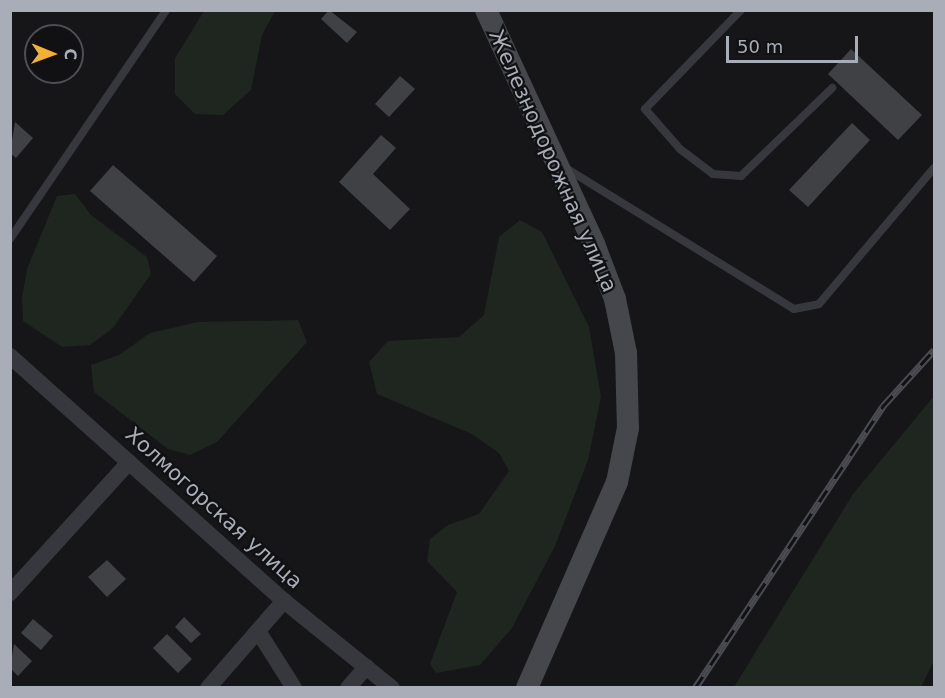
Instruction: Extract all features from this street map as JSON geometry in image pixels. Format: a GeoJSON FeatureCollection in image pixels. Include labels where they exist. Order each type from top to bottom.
{"type":"FeatureCollection","features":[{"type":"Feature","properties":{"kind":"street","name":"Железнодорожная улица"},"geometry":{"type":"LineString","coordinates":[[486,10],[615,299],[626,353],[628,428],[617,482],[527,687]]}},
{"type":"Feature","properties":{"kind":"street","name":"Холмогорская улица"},"geometry":{"type":"LineString","coordinates":[[10,356],[284,601],[392,687]]}},
{"type":"Feature","properties":{"kind":"street"},"geometry":{"type":"LineString","coordinates":[[10,593],[129,462]]}},
{"type":"Feature","properties":{"kind":"street"},"geometry":{"type":"LineString","coordinates":[[208,687],[284,601]]}},
{"type":"Feature","properties":{"kind":"street"},"geometry":{"type":"LineString","coordinates":[[258,631],[294,687]]}},
{"type":"Feature","properties":{"kind":"street"},"geometry":{"type":"LineString","coordinates":[[348,687],[366,667]]}},
{"type":"Feature","properties":{"kind":"lane"},"geometry":{"type":"LineString","coordinates":[[10,239],[166,10]]}},
{"type":"Feature","properties":{"kind":"lane"},"geometry":{"type":"LineString","coordinates":[[741,10],[645,109],[680,149],[713,174],[741,176],[832,88]]}},
{"type":"Feature","properties":{"kind":"lane"},"geometry":{"type":"LineString","coordinates":[[553,161],[794,309],[819,304],[934,168]]}},
{"type":"Feature","properties":{"kind":"shaded area"},"geometry":{"type":"Polygon","coordinates":[[[204,11],[275,11],[262,35],[251,90],[223,115],[195,114],[175,94],[175,58],[204,11]]]}},
{"type":"Feature","properties":{"kind":"shaded area"},"geometry":{"type":"Polygon","coordinates":[[[75,194],[91,215],[147,257],[151,274],[113,328],[90,345],[62,347],[23,321],[22,298],[27,269],[57,196],[75,194]]]}},
{"type":"Feature","properties":{"kind":"shaded area"},"geometry":{"type":"Polygon","coordinates":[[[520,220],[542,232],[589,327],[601,397],[588,460],[555,546],[512,628],[480,665],[436,673],[430,664],[457,592],[427,561],[430,539],[448,525],[479,514],[509,471],[499,453],[472,434],[377,394],[369,362],[388,341],[459,337],[484,315],[499,237],[520,220]]]}},
{"type":"Feature","properties":{"kind":"shaded area"},"geometry":{"type":"Polygon","coordinates":[[[298,320],[307,342],[217,442],[190,455],[168,449],[94,392],[91,365],[119,355],[150,333],[198,322],[298,320]]]}},
{"type":"Feature","properties":{"kind":"shaded area"},"geometry":{"type":"Polygon","coordinates":[[[934,396],[934,661],[921,687],[734,687],[853,494],[934,396]]]}},
{"type":"Feature","properties":{"kind":"building"},"geometry":{"type":"Polygon","coordinates":[[[329,10],[357,32],[347,43],[321,19],[329,10]]]}},
{"type":"Feature","properties":{"kind":"building"},"geometry":{"type":"Polygon","coordinates":[[[851,49],[922,115],[898,140],[828,74],[851,49]]]}},
{"type":"Feature","properties":{"kind":"building"},"geometry":{"type":"Polygon","coordinates":[[[400,76],[415,89],[389,117],[375,104],[400,76]]]}},
{"type":"Feature","properties":{"kind":"building"},"geometry":{"type":"Polygon","coordinates":[[[15,122],[33,138],[16,158],[10,153],[15,122]]]}},
{"type":"Feature","properties":{"kind":"building"},"geometry":{"type":"Polygon","coordinates":[[[852,123],[870,140],[808,207],[789,190],[852,123]]]}},
{"type":"Feature","properties":{"kind":"building"},"geometry":{"type":"Polygon","coordinates":[[[381,135],[396,148],[373,174],[410,209],[390,230],[339,182],[381,135]]]}},
{"type":"Feature","properties":{"kind":"building"},"geometry":{"type":"Polygon","coordinates":[[[113,165],[217,256],[194,282],[90,191],[113,165]]]}},
{"type":"Feature","properties":{"kind":"building"},"geometry":{"type":"Polygon","coordinates":[[[107,560],[126,579],[107,597],[88,577],[107,560]]]}},
{"type":"Feature","properties":{"kind":"building"},"geometry":{"type":"Polygon","coordinates":[[[184,617],[201,634],[191,643],[175,627],[184,617]]]}},
{"type":"Feature","properties":{"kind":"building"},"geometry":{"type":"Polygon","coordinates":[[[33,619],[53,636],[41,650],[21,633],[33,619]]]}},
{"type":"Feature","properties":{"kind":"building"},"geometry":{"type":"Polygon","coordinates":[[[167,634],[192,659],[178,673],[153,648],[167,634]]]}},
{"type":"Feature","properties":{"kind":"building"},"geometry":{"type":"Polygon","coordinates":[[[14,644],[32,661],[18,676],[10,668],[14,644]]]}},
{"type":"Feature","properties":{"kind":"railway"},"geometry":{"type":"LineString","coordinates":[[695,688],[883,406],[934,350]]}}]}
